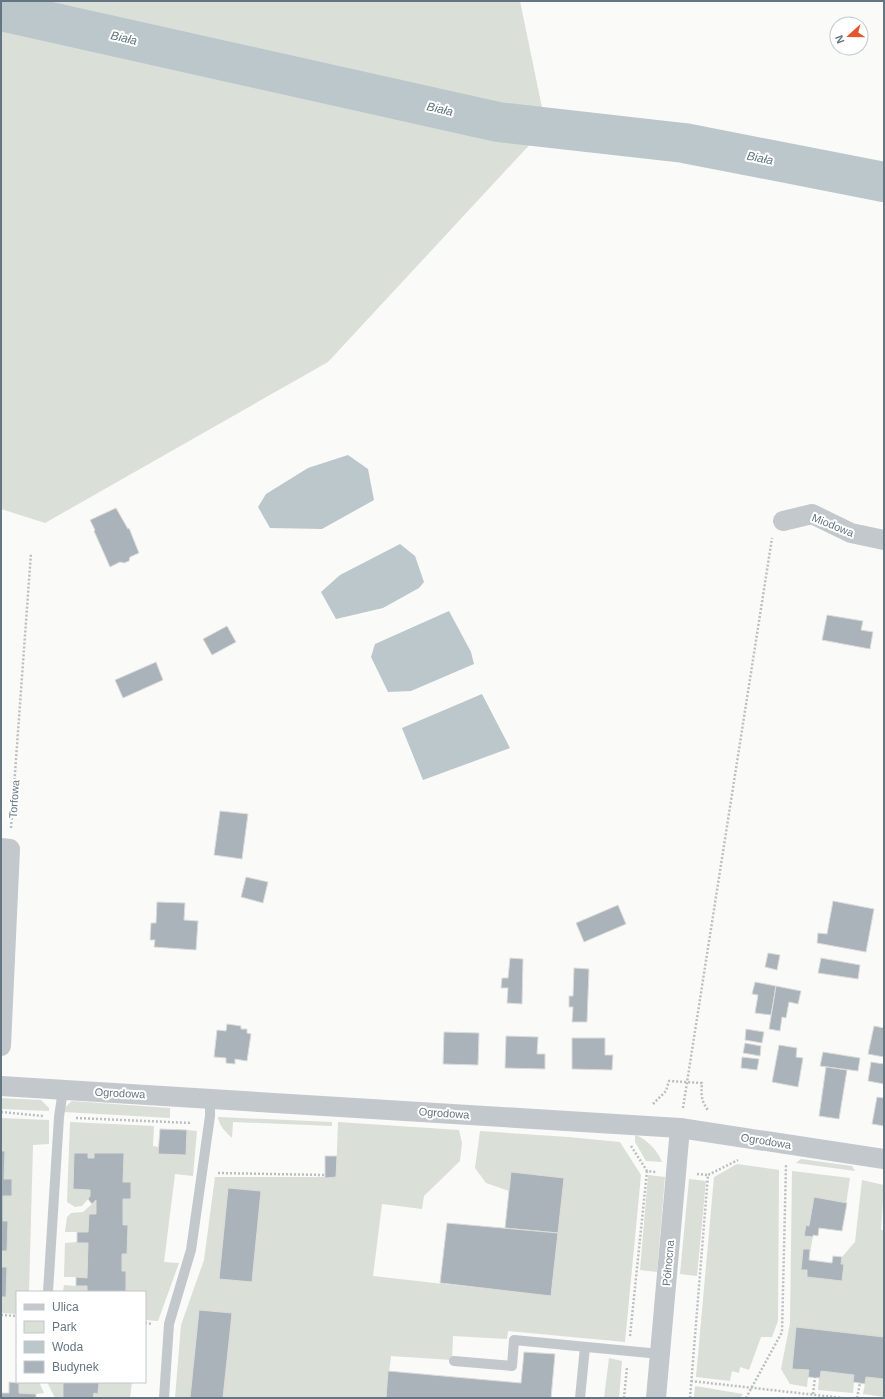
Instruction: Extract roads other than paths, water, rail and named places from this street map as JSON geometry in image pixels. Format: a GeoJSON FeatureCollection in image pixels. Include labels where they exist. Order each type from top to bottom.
{"type":"FeatureCollection","features":[{"type":"Feature","properties":{"kind":"street","name":"Miodowa"},"geometry":{"type":"LineString","coordinates":[[783,521],[812,514],[850,533],[884,540]]}},
{"type":"Feature","properties":{"kind":"street"},"geometry":{"type":"LineString","coordinates":[[1,1046],[5,848]]}},
{"type":"Feature","properties":{"kind":"street","name":"Ogrodowa"},"geometry":{"type":"LineString","coordinates":[[1,1086],[680,1128],[884,1159]]}},
{"type":"Feature","properties":{"kind":"street","name":"Północna"},"geometry":{"type":"LineString","coordinates":[[656,1398],[680,1128]]}},
{"type":"Feature","properties":{"kind":"lane"},"geometry":{"type":"LineString","coordinates":[[48,1291],[59,1117],[63,1090]]}},
{"type":"Feature","properties":{"kind":"lane"},"geometry":{"type":"LineString","coordinates":[[164,1398],[169,1324],[191,1250],[210,1116],[210,1098]]}},
{"type":"Feature","properties":{"kind":"lane"},"geometry":{"type":"LineString","coordinates":[[454,1362],[512,1366],[514,1340],[660,1354]]}},
{"type":"Feature","properties":{"kind":"lane"},"geometry":{"type":"LineString","coordinates":[[580,1398],[585,1347]]}},
{"type":"Feature","properties":{"kind":"water"},"geometry":{"type":"Polygon","coordinates":[[[348,455],[368,469],[374,500],[322,529],[270,528],[258,507],[266,494],[308,468],[348,455]]]}},
{"type":"Feature","properties":{"kind":"water"},"geometry":{"type":"Polygon","coordinates":[[[400,544],[415,556],[424,582],[419,588],[383,608],[336,619],[321,592],[340,575],[400,544]]]}},
{"type":"Feature","properties":{"kind":"water"},"geometry":{"type":"Polygon","coordinates":[[[449,611],[471,652],[474,664],[411,691],[388,692],[371,657],[375,644],[449,611]]]}},
{"type":"Feature","properties":{"kind":"water"},"geometry":{"type":"Polygon","coordinates":[[[482,694],[510,748],[423,780],[402,728],[482,694]]]}},
{"type":"Feature","properties":{"kind":"waterway","name":"Biała"},"geometry":{"type":"LineString","coordinates":[[1,11],[498,122],[684,143],[884,182]]}}]}
